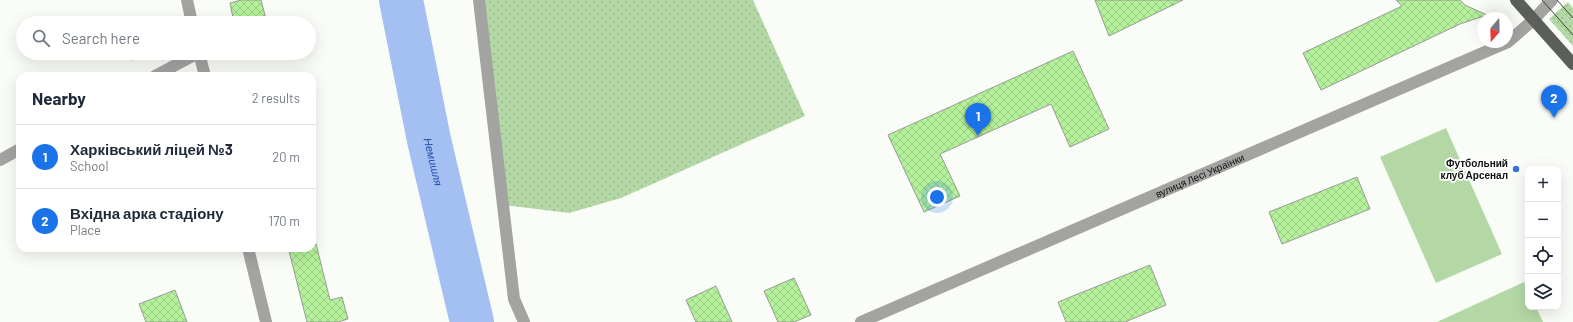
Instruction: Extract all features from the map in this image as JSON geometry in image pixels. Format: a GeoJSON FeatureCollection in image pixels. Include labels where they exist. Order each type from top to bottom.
{"type":"FeatureCollection","features":[{"type":"Feature","properties":{"kind":"main road"},"geometry":{"type":"LineString","coordinates":[[1516,0],[1573,64]]}},
{"type":"Feature","properties":{"kind":"street"},"geometry":{"type":"LineString","coordinates":[[187,0],[190,16]]}},
{"type":"Feature","properties":{"kind":"street"},"geometry":{"type":"LineString","coordinates":[[479,0],[514,299],[524,322]]}},
{"type":"Feature","properties":{"kind":"street","name":"вулиця Лесі Українки"},"geometry":{"type":"LineString","coordinates":[[861,322],[1508,42],[1533,20],[1552,0]]}},
{"type":"Feature","properties":{"kind":"street"},"geometry":{"type":"LineString","coordinates":[[163,72],[185,60]]}},
{"type":"Feature","properties":{"kind":"street"},"geometry":{"type":"LineString","coordinates":[[200,60],[204,72]]}},
{"type":"Feature","properties":{"kind":"street"},"geometry":{"type":"LineString","coordinates":[[0,160],[16,151]]}},
{"type":"Feature","properties":{"kind":"street"},"geometry":{"type":"LineString","coordinates":[[249,252],[266,322]]}},
{"type":"Feature","properties":{"kind":"green space"},"geometry":{"type":"Polygon","coordinates":[[[479,0],[753,0],[805,116],[621,198],[569,213],[504,205],[479,0]]]}},
{"type":"Feature","properties":{"kind":"green space"},"geometry":{"type":"Polygon","coordinates":[[[1568,2],[1573,8],[1573,46],[1549,19],[1568,2]]]}},
{"type":"Feature","properties":{"kind":"green space"},"geometry":{"type":"Polygon","coordinates":[[[1446,128],[1502,254],[1436,283],[1380,157],[1446,128]]]}},
{"type":"Feature","properties":{"kind":"green space"},"geometry":{"type":"Polygon","coordinates":[[[1524,282],[1525,310],[1537,310],[1543,322],[1437,322],[1524,282]]]}},
{"type":"Feature","properties":{"kind":"building"},"geometry":{"type":"Polygon","coordinates":[[[241,0],[261,0],[265,16],[233,16],[230,3],[241,0]]]}},
{"type":"Feature","properties":{"kind":"building"},"geometry":{"type":"Polygon","coordinates":[[[1095,0],[1183,0],[1109,36],[1095,0]]]}},
{"type":"Feature","properties":{"kind":"building"},"geometry":{"type":"Polygon","coordinates":[[[1396,0],[1460,0],[1465,5],[1480,12],[1477,12],[1477,18],[1460,24],[1321,90],[1303,53],[1402,6],[1396,0]]]}},
{"type":"Feature","properties":{"kind":"building"},"geometry":{"type":"Polygon","coordinates":[[[1073,51],[1109,129],[1070,147],[1051,104],[940,154],[960,196],[924,212],[888,135],[1073,51]]]}},
{"type":"Feature","properties":{"kind":"building"},"geometry":{"type":"Polygon","coordinates":[[[1357,177],[1370,209],[1282,244],[1269,212],[1357,177]]]}},
{"type":"Feature","properties":{"kind":"building"},"geometry":{"type":"Polygon","coordinates":[[[316,244],[330,300],[342,297],[348,319],[338,322],[307,322],[289,252],[316,252],[316,244]]]}},
{"type":"Feature","properties":{"kind":"building"},"geometry":{"type":"Polygon","coordinates":[[[1150,265],[1166,305],[1125,322],[1066,322],[1058,302],[1150,265]]]}},
{"type":"Feature","properties":{"kind":"building"},"geometry":{"type":"Polygon","coordinates":[[[794,278],[811,315],[794,322],[778,322],[764,291],[794,278]]]}},
{"type":"Feature","properties":{"kind":"building"},"geometry":{"type":"Polygon","coordinates":[[[716,286],[732,322],[696,322],[686,300],[716,286]]]}},
{"type":"Feature","properties":{"kind":"building"},"geometry":{"type":"Polygon","coordinates":[[[175,290],[187,322],[146,322],[139,304],[175,290]]]}},
{"type":"Feature","properties":{"kind":"waterway","name":"Немишля"},"geometry":{"type":"LineString","coordinates":[[401,0],[429,140],[472,322]]}},
{"type":"Feature","properties":{"kind":"tram line"},"geometry":{"type":"LineString","coordinates":[[1542,0],[1573,35]]}},
{"type":"Feature","properties":{"kind":"tram line"},"geometry":{"type":"LineString","coordinates":[[1557,0],[1573,18]]}},
{"type":"Feature","properties":{"kind":"place","name":"Вхідна арка стадіону"},"geometry":{"type":"Point","coordinates":[1554,118]}},
{"type":"Feature","properties":{"kind":"place","name":"Харківський ліцей №3"},"geometry":{"type":"Point","coordinates":[978,136]}},
{"type":"Feature","properties":{"kind":"place","name":"Футбольний клуб Арсенал"},"geometry":{"type":"Point","coordinates":[1516,169]}}]}
